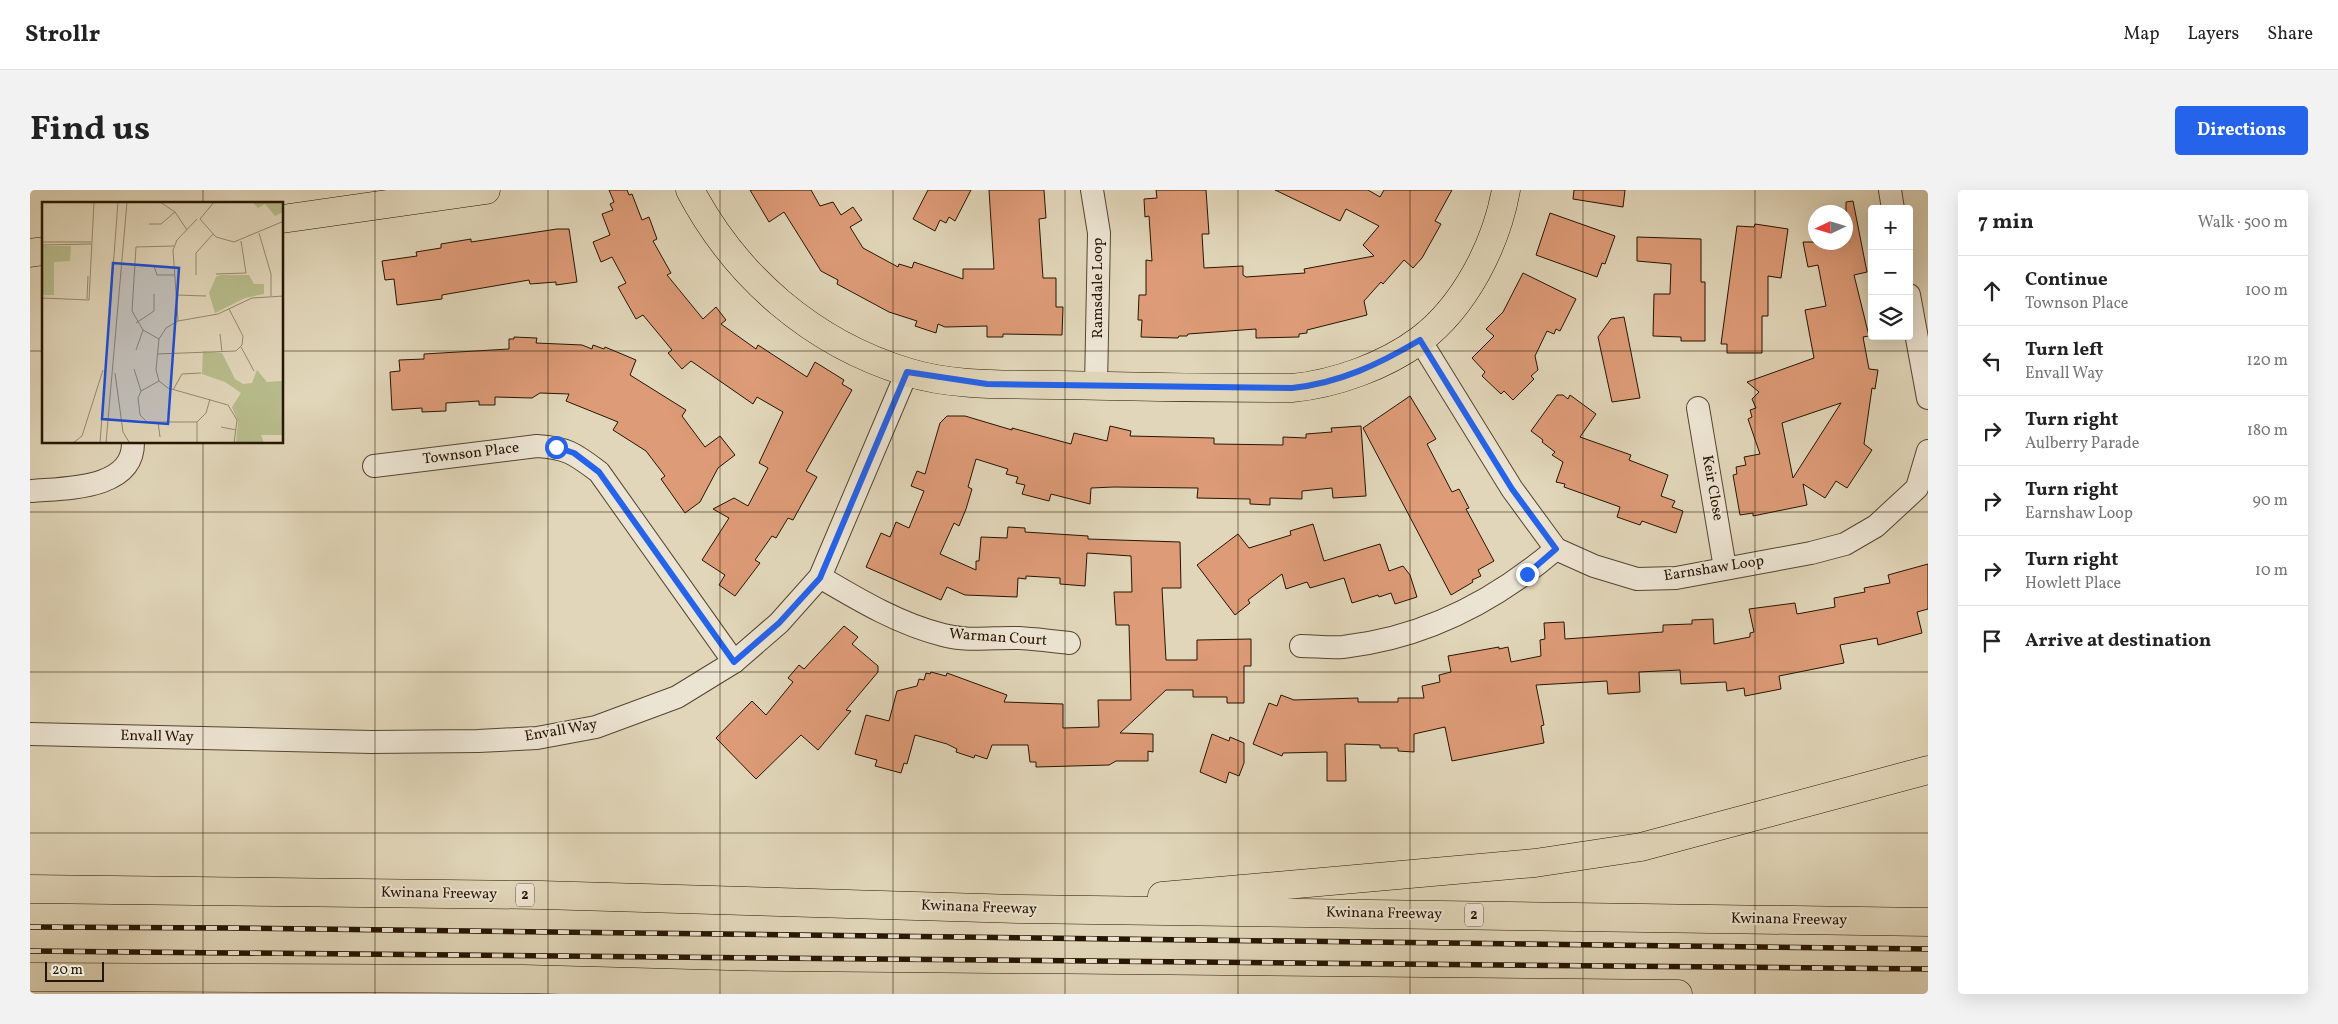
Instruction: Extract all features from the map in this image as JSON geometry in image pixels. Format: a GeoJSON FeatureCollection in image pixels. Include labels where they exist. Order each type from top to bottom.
{"type":"FeatureCollection","features":[{"type":"Feature","properties":{"kind":"main road"},"geometry":{"type":"LineString","coordinates":[[284,218],[358,199],[486,190]]}},
{"type":"Feature","properties":{"kind":"main road"},"geometry":{"type":"LineString","coordinates":[[690,190],[704,217],[727,249],[774,300],[832,338],[860,353],[907,372],[987,384],[1283,388],[1310,386],[1353,375],[1420,340],[1463,294],[1476,273],[1490,245],[1506,190]]}},
{"type":"Feature","properties":{"kind":"main road"},"geometry":{"type":"LineString","coordinates":[[1020,909],[1535,863],[1641,847],[1928,770]]}},
{"type":"Feature","properties":{"kind":"main road","name":"Kwinana Freeway"},"geometry":{"type":"LineString","coordinates":[[30,889],[542,895],[1020,909],[1928,922]]}},
{"type":"Feature","properties":{"kind":"main road"},"geometry":{"type":"LineString","coordinates":[[30,977],[513,979],[746,985],[1678,994]]}},
{"type":"Feature","properties":{"kind":"main road"},"geometry":{"type":"LineString","coordinates":[[746,985],[878,994]]}},
{"type":"Feature","properties":{"kind":"street","name":"Ramsdale Loop"},"geometry":{"type":"LineString","coordinates":[[1092,190],[1099,233],[1096,386]]}},
{"type":"Feature","properties":{"kind":"street"},"geometry":{"type":"LineString","coordinates":[[1890,190],[1893,205]]}},
{"type":"Feature","properties":{"kind":"street"},"geometry":{"type":"LineString","coordinates":[[1913,302],[1921,317],[1928,398]]}},
{"type":"Feature","properties":{"kind":"street","name":"Earnshaw Loop"},"geometry":{"type":"LineString","coordinates":[[1420,340],[1512,489],[1556,549],[1594,566],[1637,579],[1676,578],[1811,553],[1845,544],[1876,526],[1922,492],[1928,452]]}},
{"type":"Feature","properties":{"kind":"street","name":"Envall Way"},"geometry":{"type":"LineString","coordinates":[[30,734],[371,742],[478,741],[537,738],[596,727],[677,697],[734,662],[779,623],[820,578],[907,372]]}},
{"type":"Feature","properties":{"kind":"street","name":"Keir Close"},"geometry":{"type":"LineString","coordinates":[[1698,408],[1725,568]]}},
{"type":"Feature","properties":{"kind":"street"},"geometry":{"type":"LineString","coordinates":[[32,491],[87,486],[108,480],[126,467],[134,448],[133,444]]}},
{"type":"Feature","properties":{"kind":"street","name":"Townson Place"},"geometry":{"type":"LineString","coordinates":[[374,466],[537,446],[556,447],[574,453],[599,472],[734,662]]}},
{"type":"Feature","properties":{"kind":"street"},"geometry":{"type":"LineString","coordinates":[[1300,646],[1342,647],[1379,641],[1430,627],[1490,599],[1527,574],[1556,549]]}},
{"type":"Feature","properties":{"kind":"street","name":"Warman Court"},"geometry":{"type":"LineString","coordinates":[[820,578],[872,608],[908,624],[945,636],[975,640],[1019,638],[1069,643]]}},
{"type":"Feature","properties":{"kind":"building"},"geometry":{"type":"Polygon","coordinates":[[[609,190],[627,190],[629,195],[632,194],[642,220],[649,217],[657,239],[653,241],[671,273],[667,275],[703,319],[716,307],[726,320],[721,324],[756,349],[758,345],[807,377],[815,362],[844,380],[842,384],[852,390],[806,471],[817,477],[793,520],[788,518],[776,538],[772,536],[755,560],[760,563],[735,596],[719,585],[725,575],[702,560],[729,518],[713,509],[734,498],[748,506],[768,468],[759,463],[783,412],[757,397],[753,404],[691,361],[682,369],[668,353],[672,350],[643,315],[636,319],[618,287],[626,283],[612,257],[601,262],[593,242],[610,235],[602,214],[613,210],[610,204],[614,202],[609,190]]]}},
{"type":"Feature","properties":{"kind":"building"},"geometry":{"type":"Polygon","coordinates":[[[750,190],[811,190],[820,206],[833,202],[841,215],[853,207],[862,220],[850,227],[863,248],[898,267],[899,264],[912,268],[914,262],[963,279],[963,269],[994,269],[989,190],[1044,190],[1046,218],[1039,219],[1043,278],[1056,278],[1056,307],[1063,307],[1062,335],[1003,334],[1003,337],[987,337],[987,326],[945,327],[938,324],[936,333],[915,326],[917,321],[889,312],[837,284],[838,280],[821,271],[784,212],[769,222],[750,190]]]}},
{"type":"Feature","properties":{"kind":"building"},"geometry":{"type":"Polygon","coordinates":[[[928,190],[971,190],[955,221],[949,217],[946,223],[940,220],[935,231],[913,219],[928,190]]]}},
{"type":"Feature","properties":{"kind":"building"},"geometry":{"type":"Polygon","coordinates":[[[1156,190],[1206,190],[1209,234],[1202,234],[1204,268],[1243,266],[1243,275],[1246,277],[1305,273],[1304,269],[1374,256],[1363,245],[1379,226],[1346,209],[1340,221],[1275,190],[1368,190],[1380,197],[1384,190],[1452,190],[1435,221],[1441,224],[1422,258],[1413,268],[1404,260],[1383,284],[1381,282],[1364,301],[1367,315],[1307,330],[1307,333],[1299,334],[1299,337],[1256,338],[1256,329],[1188,334],[1178,338],[1141,337],[1142,320],[1138,320],[1139,295],[1146,295],[1146,260],[1152,261],[1149,216],[1145,217],[1144,199],[1157,198],[1156,190]]]}},
{"type":"Feature","properties":{"kind":"building"},"geometry":{"type":"Polygon","coordinates":[[[1574,190],[1625,190],[1623,207],[1573,199],[1574,190]]]}},
{"type":"Feature","properties":{"kind":"building"},"geometry":{"type":"Polygon","coordinates":[[[1853,201],[1867,272],[1854,275],[1868,332],[1868,336],[1863,337],[1869,369],[1878,370],[1875,389],[1872,388],[1864,444],[1872,450],[1847,488],[1836,481],[1825,498],[1803,484],[1807,505],[1753,516],[1753,513],[1740,515],[1733,475],[1737,474],[1736,467],[1746,465],[1744,457],[1760,454],[1748,419],[1752,417],[1750,410],[1756,408],[1752,399],[1759,392],[1747,382],[1814,358],[1805,310],[1826,306],[1818,265],[1808,267],[1803,242],[1808,242],[1808,250],[1853,250],[1853,205],[1846,205],[1846,202],[1853,201]],[[1841,403],[1782,423],[1793,478],[1841,403]]]}},
{"type":"Feature","properties":{"kind":"building"},"geometry":{"type":"Polygon","coordinates":[[[1550,213],[1615,236],[1605,264],[1602,263],[1597,277],[1536,255],[1550,213]]]}},
{"type":"Feature","properties":{"kind":"building"},"geometry":{"type":"Polygon","coordinates":[[[1755,224],[1788,229],[1781,278],[1768,276],[1768,316],[1762,316],[1762,353],[1727,353],[1727,344],[1721,344],[1737,226],[1754,227],[1755,224]]]}},
{"type":"Feature","properties":{"kind":"building"},"geometry":{"type":"Polygon","coordinates":[[[557,229],[569,229],[577,282],[556,285],[556,282],[530,284],[529,280],[442,295],[442,299],[397,305],[394,279],[385,280],[382,261],[417,256],[416,252],[441,248],[441,244],[471,239],[471,242],[557,229]]]}},
{"type":"Feature","properties":{"kind":"building"},"geometry":{"type":"Polygon","coordinates":[[[1637,237],[1701,239],[1701,282],[1705,282],[1705,341],[1681,341],[1681,337],[1653,336],[1654,294],[1670,294],[1671,264],[1637,261],[1637,237]]]}},
{"type":"Feature","properties":{"kind":"building"},"geometry":{"type":"Polygon","coordinates":[[[1523,273],[1576,299],[1560,331],[1556,329],[1554,334],[1547,331],[1535,356],[1538,370],[1531,376],[1534,379],[1513,400],[1504,391],[1501,394],[1482,376],[1485,372],[1472,358],[1494,336],[1486,329],[1503,312],[1523,273]]]}},
{"type":"Feature","properties":{"kind":"building"},"geometry":{"type":"Polygon","coordinates":[[[1624,317],[1640,398],[1612,402],[1598,337],[1611,319],[1624,317]]]}},
{"type":"Feature","properties":{"kind":"building"},"geometry":{"type":"Polygon","coordinates":[[[514,337],[537,338],[536,343],[582,345],[592,349],[593,345],[604,349],[605,347],[636,360],[630,375],[686,410],[682,416],[705,447],[720,436],[735,455],[718,468],[700,502],[685,513],[661,479],[665,476],[646,451],[613,430],[618,422],[566,401],[569,394],[540,393],[532,398],[495,397],[495,405],[479,405],[479,401],[446,403],[446,411],[422,412],[422,408],[392,410],[390,372],[400,371],[399,360],[424,359],[424,354],[509,349],[509,339],[514,339],[514,337]]]}},
{"type":"Feature","properties":{"kind":"building"},"geometry":{"type":"Polygon","coordinates":[[[1557,395],[1563,395],[1568,399],[1570,395],[1596,414],[1580,437],[1631,455],[1629,460],[1668,475],[1661,496],[1675,501],[1672,507],[1683,511],[1676,533],[1642,521],[1640,525],[1617,517],[1620,507],[1564,487],[1565,484],[1556,482],[1563,462],[1552,455],[1555,452],[1531,431],[1557,395]]]}},
{"type":"Feature","properties":{"kind":"building"},"geometry":{"type":"Polygon","coordinates":[[[1410,396],[1436,439],[1427,444],[1452,492],[1459,489],[1469,508],[1466,509],[1494,561],[1478,570],[1481,576],[1451,595],[1363,428],[1410,396]]]}},
{"type":"Feature","properties":{"kind":"building"},"geometry":{"type":"Polygon","coordinates":[[[947,416],[965,416],[1012,430],[1012,428],[1071,444],[1074,433],[1107,441],[1110,426],[1131,431],[1130,436],[1214,438],[1214,444],[1283,445],[1283,437],[1306,438],[1306,434],[1332,432],[1331,428],[1361,426],[1366,496],[1333,498],[1332,488],[1302,491],[1302,499],[1270,498],[1270,505],[1250,504],[1250,499],[1197,498],[1198,488],[1114,487],[1091,488],[1090,504],[1051,494],[1049,501],[1022,494],[1025,485],[1016,483],[1018,477],[1006,474],[1008,469],[976,459],[968,487],[972,489],[966,509],[959,526],[954,523],[940,554],[976,570],[976,561],[979,561],[981,537],[1007,538],[1008,527],[1025,528],[1025,532],[1088,536],[1088,539],[1180,542],[1181,588],[1162,588],[1166,660],[1197,660],[1197,640],[1251,639],[1251,666],[1244,666],[1244,703],[1227,703],[1227,697],[1193,697],[1193,690],[1166,690],[1120,733],[1153,734],[1153,752],[1148,751],[1148,761],[1116,761],[1109,765],[1036,767],[1036,762],[1030,762],[1028,745],[992,745],[987,759],[975,755],[974,758],[956,752],[957,749],[947,744],[915,735],[907,764],[904,763],[901,773],[875,766],[877,760],[855,754],[866,715],[889,721],[897,691],[917,686],[919,679],[924,680],[926,673],[930,674],[931,672],[946,676],[947,673],[1007,695],[1004,702],[1063,704],[1063,728],[1099,727],[1098,700],[1131,700],[1129,625],[1116,625],[1114,592],[1132,592],[1131,556],[1087,553],[1085,586],[1060,584],[1060,578],[1026,576],[1026,579],[1018,578],[1017,597],[965,595],[947,587],[941,600],[866,567],[881,533],[890,537],[896,522],[909,528],[924,491],[911,486],[917,471],[925,474],[940,423],[947,416]]]}},
{"type":"Feature","properties":{"kind":"building"},"geometry":{"type":"Polygon","coordinates":[[[1313,524],[1324,561],[1380,544],[1389,571],[1403,566],[1410,575],[1417,597],[1395,604],[1391,593],[1352,603],[1344,578],[1310,588],[1307,582],[1286,589],[1282,574],[1248,600],[1250,603],[1235,615],[1197,565],[1238,534],[1249,548],[1291,535],[1290,531],[1313,524]]]}},
{"type":"Feature","properties":{"kind":"building"},"geometry":{"type":"Polygon","coordinates":[[[1928,564],[1928,609],[1917,612],[1922,633],[1878,645],[1877,638],[1840,645],[1844,663],[1779,676],[1781,689],[1745,696],[1744,688],[1727,691],[1726,682],[1681,684],[1680,670],[1639,672],[1640,692],[1608,694],[1607,681],[1536,685],[1544,725],[1541,726],[1544,743],[1452,761],[1445,727],[1414,734],[1414,752],[1398,751],[1398,748],[1380,748],[1380,745],[1345,744],[1346,781],[1327,781],[1327,752],[1283,753],[1282,756],[1253,744],[1269,703],[1277,706],[1281,695],[1294,700],[1358,698],[1358,702],[1398,702],[1398,698],[1424,698],[1422,686],[1440,682],[1439,675],[1451,672],[1448,656],[1508,647],[1511,662],[1541,656],[1540,640],[1545,639],[1544,623],[1564,622],[1565,639],[1663,632],[1663,625],[1692,624],[1692,620],[1713,619],[1714,644],[1750,637],[1750,633],[1754,632],[1749,609],[1795,603],[1797,614],[1835,607],[1834,598],[1865,592],[1864,588],[1890,583],[1888,575],[1928,564]]]}},
{"type":"Feature","properties":{"kind":"building"},"geometry":{"type":"Polygon","coordinates":[[[844,626],[858,637],[852,644],[878,666],[878,672],[846,710],[851,711],[818,750],[801,735],[756,779],[716,738],[752,701],[766,715],[793,682],[788,678],[799,665],[804,669],[844,626]]]}},
{"type":"Feature","properties":{"kind":"building"},"geometry":{"type":"Polygon","coordinates":[[[1212,734],[1229,741],[1230,737],[1244,743],[1244,763],[1239,776],[1229,772],[1226,783],[1200,772],[1212,734]]]}},
{"type":"Feature","properties":{"kind":"railway"},"geometry":{"type":"LineString","coordinates":[[30,927],[1928,949]]}},
{"type":"Feature","properties":{"kind":"railway"},"geometry":{"type":"LineString","coordinates":[[30,951],[1928,969]]}},
{"type":"Feature","properties":{"kind":"route"},"geometry":{"type":"LineString","coordinates":[[556,447],[574,453],[599,472],[734,662],[779,623],[820,578],[907,372],[928,377],[987,384],[1292,388],[1332,382],[1353,375],[1397,354],[1420,340],[1512,489],[1556,549],[1527,574]]}}]}
